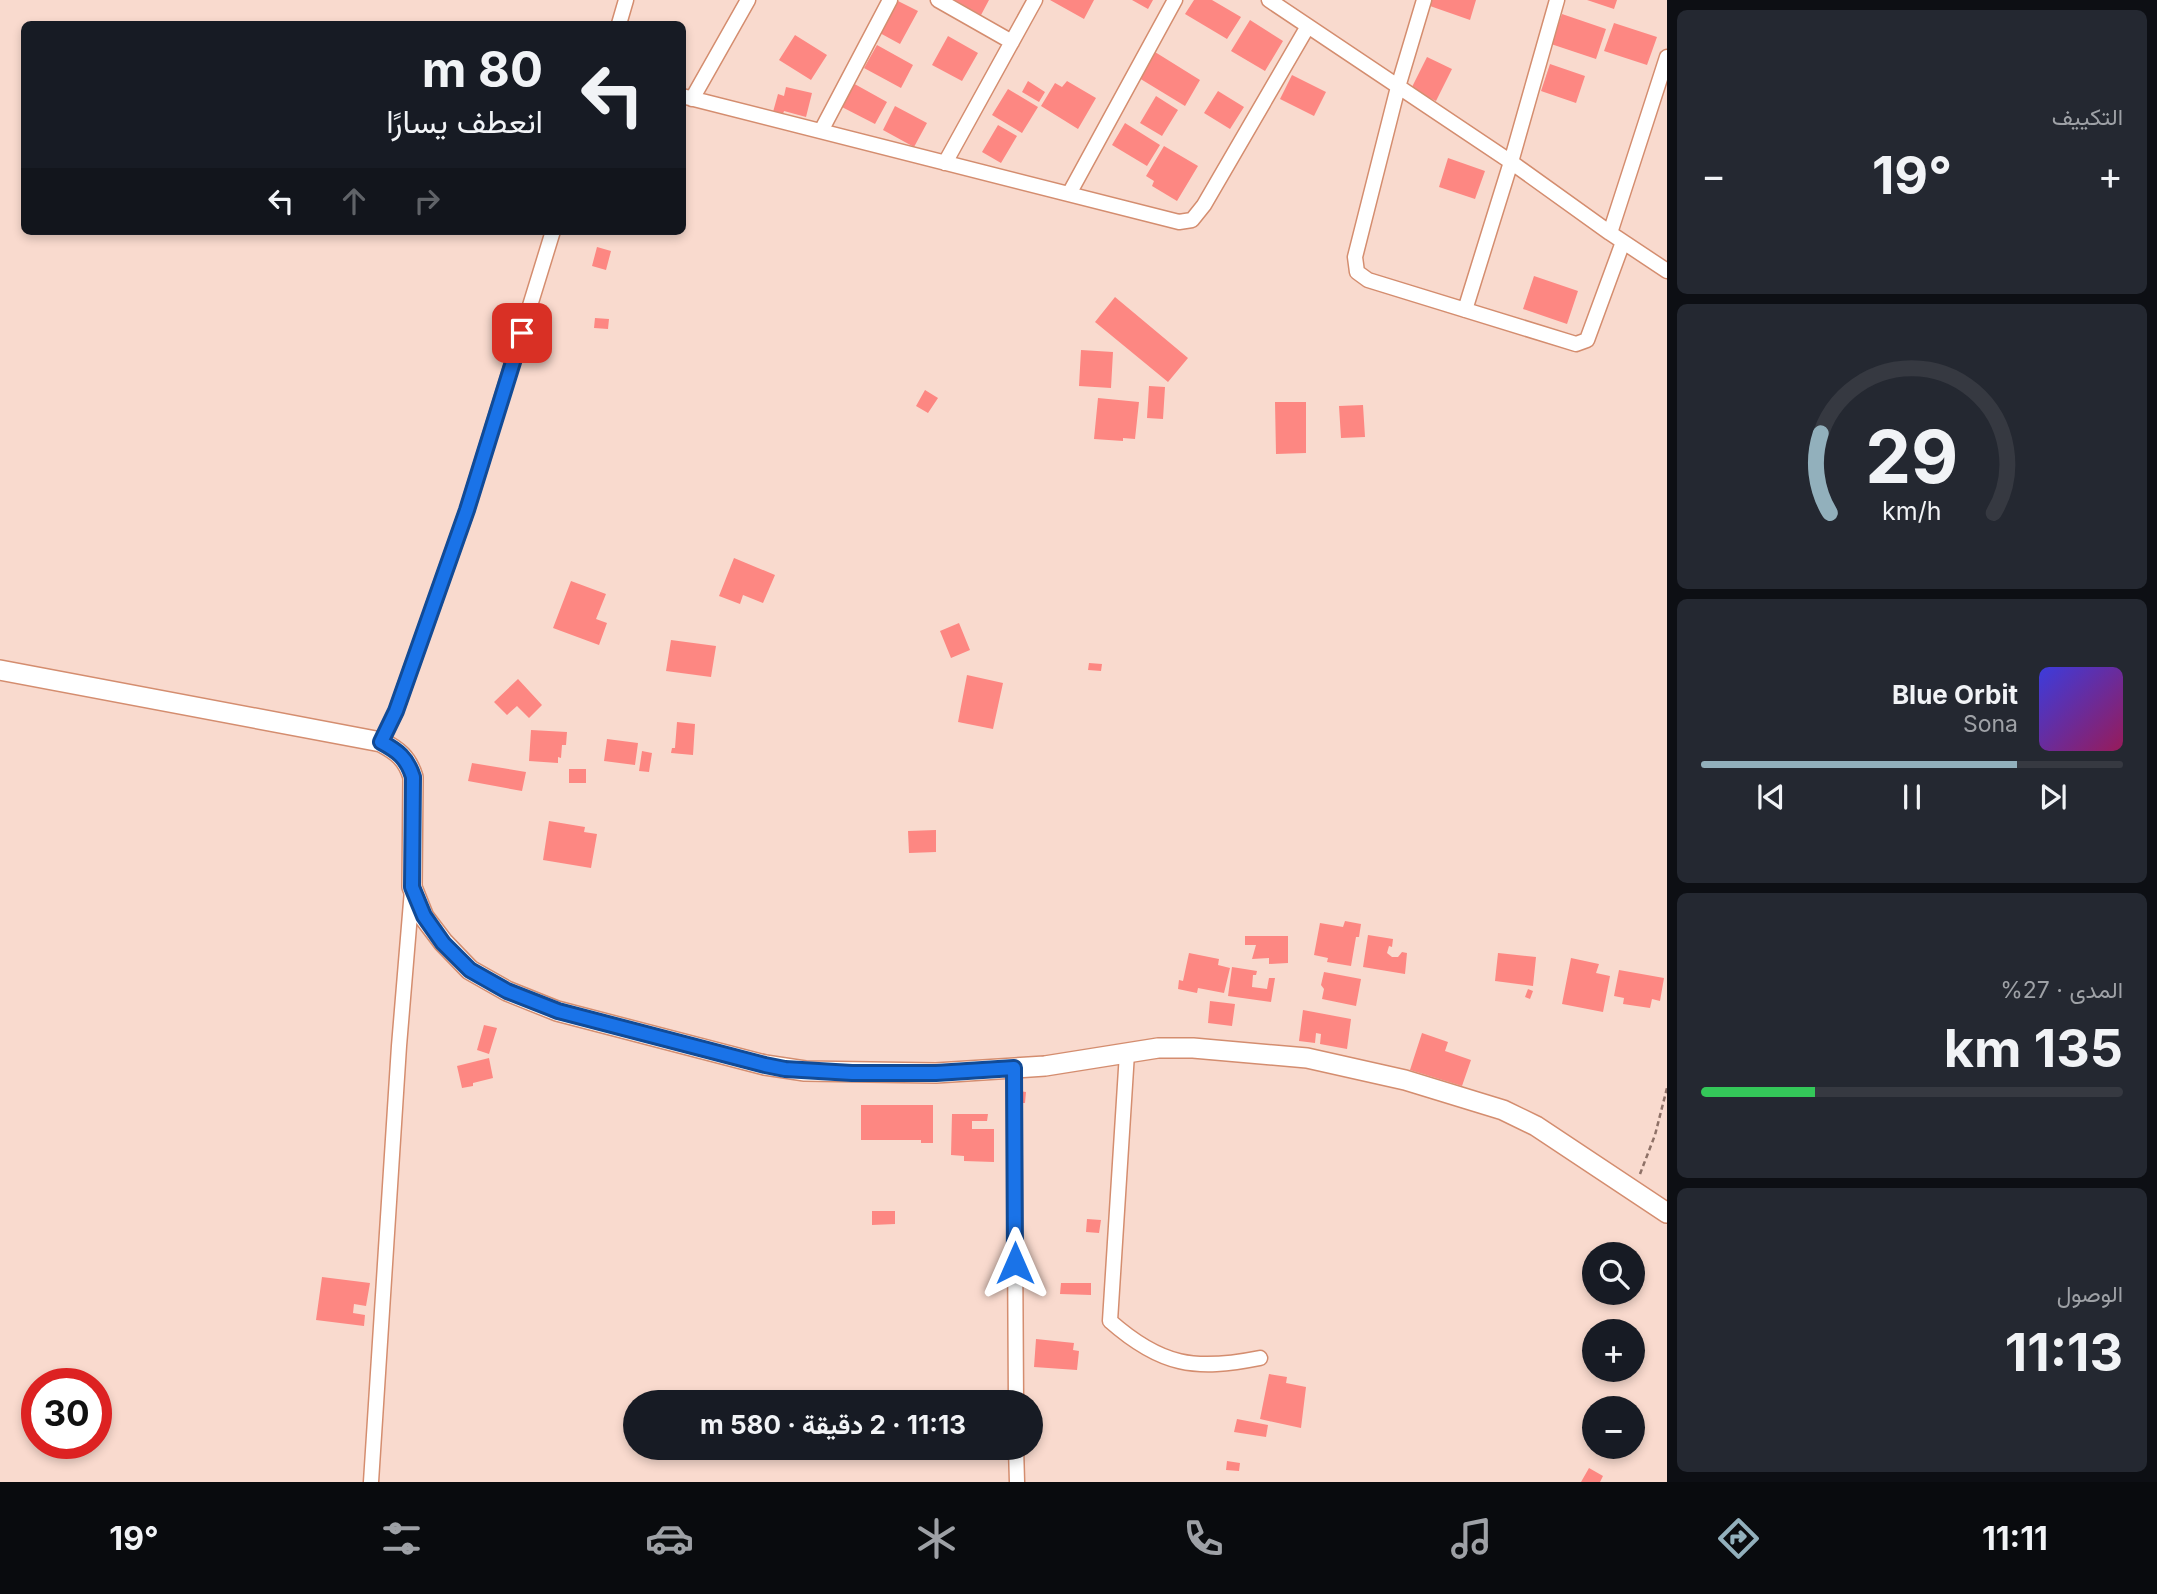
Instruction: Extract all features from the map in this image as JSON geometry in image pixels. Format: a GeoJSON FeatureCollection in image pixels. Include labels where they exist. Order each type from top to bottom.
{"type":"FeatureCollection","features":[{"type":"Feature","properties":{"kind":"street"},"geometry":{"type":"LineString","coordinates":[[620,21],[626,0]]}},
{"type":"Feature","properties":{"kind":"street"},"geometry":{"type":"LineString","coordinates":[[748,0],[687,97],[1179,222],[1192,220],[1203,205],[1308,26]]}},
{"type":"Feature","properties":{"kind":"street"},"geometry":{"type":"LineString","coordinates":[[821,131],[890,0]]}},
{"type":"Feature","properties":{"kind":"street"},"geometry":{"type":"LineString","coordinates":[[938,0],[1012,42]]}},
{"type":"Feature","properties":{"kind":"street"},"geometry":{"type":"LineString","coordinates":[[945,163],[1035,0]]}},
{"type":"Feature","properties":{"kind":"street"},"geometry":{"type":"LineString","coordinates":[[1069,194],[1175,0]]}},
{"type":"Feature","properties":{"kind":"street"},"geometry":{"type":"LineString","coordinates":[[1269,0],[1286,5],[1308,26],[1667,271]]}},
{"type":"Feature","properties":{"kind":"street"},"geometry":{"type":"LineString","coordinates":[[1424,0],[1398,87],[1355,257],[1357,272],[1368,280],[1576,344],[1587,340],[1623,242]]}},
{"type":"Feature","properties":{"kind":"street"},"geometry":{"type":"LineString","coordinates":[[1465,310],[1557,0]]}},
{"type":"Feature","properties":{"kind":"street"},"geometry":{"type":"LineString","coordinates":[[1609,233],[1667,57]]}},
{"type":"Feature","properties":{"kind":"street"},"geometry":{"type":"LineString","coordinates":[[381,742],[396,711],[467,510],[552,235]]}},
{"type":"Feature","properties":{"kind":"street"},"geometry":{"type":"LineString","coordinates":[[0,670],[381,742],[408,761],[413,777],[412,887],[371,1482]]}},
{"type":"Feature","properties":{"kind":"street"},"geometry":{"type":"LineString","coordinates":[[412,887],[424,916],[443,943],[470,970],[507,991],[558,1011],[765,1065],[805,1072],[936,1073],[1045,1066],[1158,1048],[1193,1048],[1294,1057],[1405,1080],[1503,1110],[1536,1126],[1667,1213]]}},
{"type":"Feature","properties":{"kind":"street"},"geometry":{"type":"LineString","coordinates":[[1127,1053],[1110,1321],[1128,1337],[1158,1356],[1186,1364],[1229,1364],[1260,1358]]}},
{"type":"Feature","properties":{"kind":"street"},"geometry":{"type":"LineString","coordinates":[[1014,1068],[1016,1390]]}},
{"type":"Feature","properties":{"kind":"street"},"geometry":{"type":"LineString","coordinates":[[1016,1460],[1017,1482]]}},
{"type":"Feature","properties":{"kind":"path"},"geometry":{"type":"LineString","coordinates":[[1634,1190],[1655,1135],[1667,1088]]}},
{"type":"Feature","properties":{"kind":"building"},"geometry":{"type":"Polygon","coordinates":[[[896,0],[918,11],[900,44],[878,32],[896,0]]]}},
{"type":"Feature","properties":{"kind":"building"},"geometry":{"type":"Polygon","coordinates":[[[954,0],[989,0],[981,15],[954,0]]]}},
{"type":"Feature","properties":{"kind":"building"},"geometry":{"type":"Polygon","coordinates":[[[1050,0],[1094,0],[1084,19],[1050,0]]]}},
{"type":"Feature","properties":{"kind":"building"},"geometry":{"type":"Polygon","coordinates":[[[1132,0],[1153,0],[1148,9],[1132,0]]]}},
{"type":"Feature","properties":{"kind":"building"},"geometry":{"type":"Polygon","coordinates":[[[1194,0],[1212,0],[1241,17],[1227,39],[1185,14],[1194,0]]]}},
{"type":"Feature","properties":{"kind":"building"},"geometry":{"type":"Polygon","coordinates":[[[1432,0],[1476,0],[1470,20],[1430,6],[1432,0]]]}},
{"type":"Feature","properties":{"kind":"building"},"geometry":{"type":"Polygon","coordinates":[[[1587,0],[1617,0],[1614,9],[1587,0]]]}},
{"type":"Feature","properties":{"kind":"building"},"geometry":{"type":"Polygon","coordinates":[[[1562,14],[1606,29],[1596,59],[1551,44],[1562,14]]]}},
{"type":"Feature","properties":{"kind":"building"},"geometry":{"type":"Polygon","coordinates":[[[1250,20],[1283,41],[1265,71],[1231,51],[1250,20]]]}},
{"type":"Feature","properties":{"kind":"building"},"geometry":{"type":"Polygon","coordinates":[[[1614,23],[1657,37],[1647,65],[1604,51],[1614,23]]]}},
{"type":"Feature","properties":{"kind":"building"},"geometry":{"type":"Polygon","coordinates":[[[795,35],[827,55],[811,80],[779,60],[795,35]]]}},
{"type":"Feature","properties":{"kind":"building"},"geometry":{"type":"Polygon","coordinates":[[[948,36],[978,53],[962,81],[932,65],[948,36]]]}},
{"type":"Feature","properties":{"kind":"building"},"geometry":{"type":"Polygon","coordinates":[[[877,45],[913,65],[901,88],[864,68],[877,45]]]}},
{"type":"Feature","properties":{"kind":"building"},"geometry":{"type":"Polygon","coordinates":[[[1155,52],[1200,80],[1185,106],[1139,78],[1155,52]]]}},
{"type":"Feature","properties":{"kind":"building"},"geometry":{"type":"Polygon","coordinates":[[[1427,57],[1452,69],[1436,101],[1411,89],[1427,57]]]}},
{"type":"Feature","properties":{"kind":"building"},"geometry":{"type":"Polygon","coordinates":[[[1550,64],[1585,76],[1576,103],[1541,91],[1550,64]]]}},
{"type":"Feature","properties":{"kind":"building"},"geometry":{"type":"Polygon","coordinates":[[[1292,75],[1326,92],[1314,116],[1280,99],[1292,75]]]}},
{"type":"Feature","properties":{"kind":"building"},"geometry":{"type":"Polygon","coordinates":[[[1028,81],[1045,92],[1039,102],[1022,92],[1028,81]]]}},
{"type":"Feature","properties":{"kind":"building"},"geometry":{"type":"Polygon","coordinates":[[[1067,81],[1096,98],[1078,129],[1041,106],[1055,83],[1062,87],[1067,81]]]}},
{"type":"Feature","properties":{"kind":"building"},"geometry":{"type":"Polygon","coordinates":[[[851,82],[887,102],[875,124],[838,105],[851,82]]]}},
{"type":"Feature","properties":{"kind":"building"},"geometry":{"type":"Polygon","coordinates":[[[786,87],[812,93],[806,117],[784,111],[783,114],[773,112],[778,94],[784,96],[786,87]]]}},
{"type":"Feature","properties":{"kind":"building"},"geometry":{"type":"Polygon","coordinates":[[[1008,89],[1038,107],[1022,133],[992,115],[1008,89]]]}},
{"type":"Feature","properties":{"kind":"building"},"geometry":{"type":"Polygon","coordinates":[[[1218,91],[1244,107],[1230,129],[1204,113],[1218,91]]]}},
{"type":"Feature","properties":{"kind":"building"},"geometry":{"type":"Polygon","coordinates":[[[1156,96],[1178,110],[1162,136],[1140,123],[1156,96]]]}},
{"type":"Feature","properties":{"kind":"building"},"geometry":{"type":"Polygon","coordinates":[[[895,106],[927,123],[914,147],[883,130],[895,106]]]}},
{"type":"Feature","properties":{"kind":"building"},"geometry":{"type":"Polygon","coordinates":[[[1125,123],[1160,145],[1147,166],[1112,145],[1125,123]]]}},
{"type":"Feature","properties":{"kind":"building"},"geometry":{"type":"Polygon","coordinates":[[[998,125],[1017,136],[1001,163],[982,152],[998,125]]]}},
{"type":"Feature","properties":{"kind":"building"},"geometry":{"type":"Polygon","coordinates":[[[1164,146],[1198,166],[1177,201],[1152,186],[1154,181],[1146,176],[1164,146]]]}},
{"type":"Feature","properties":{"kind":"building"},"geometry":{"type":"Polygon","coordinates":[[[1448,158],[1485,171],[1475,199],[1439,187],[1448,158]]]}},
{"type":"Feature","properties":{"kind":"building"},"geometry":{"type":"Polygon","coordinates":[[[597,247],[611,251],[606,270],[592,266],[597,247]]]}},
{"type":"Feature","properties":{"kind":"building"},"geometry":{"type":"Polygon","coordinates":[[[1534,276],[1578,291],[1567,324],[1523,309],[1534,276]]]}},
{"type":"Feature","properties":{"kind":"building"},"geometry":{"type":"Polygon","coordinates":[[[1115,297],[1188,358],[1168,382],[1095,322],[1115,297]]]}},
{"type":"Feature","properties":{"kind":"building"},"geometry":{"type":"Polygon","coordinates":[[[595,318],[609,319],[608,329],[594,328],[595,318]]]}},
{"type":"Feature","properties":{"kind":"building"},"geometry":{"type":"Polygon","coordinates":[[[1081,350],[1113,352],[1111,388],[1079,386],[1081,350]]]}},
{"type":"Feature","properties":{"kind":"building"},"geometry":{"type":"Polygon","coordinates":[[[1149,386],[1165,387],[1163,419],[1147,418],[1149,386]]]}},
{"type":"Feature","properties":{"kind":"building"},"geometry":{"type":"Polygon","coordinates":[[[925,390],[938,398],[928,413],[916,406],[925,390]]]}},
{"type":"Feature","properties":{"kind":"building"},"geometry":{"type":"Polygon","coordinates":[[[1098,398],[1139,402],[1135,439],[1094,439],[1098,398]]]}},
{"type":"Feature","properties":{"kind":"building"},"geometry":{"type":"Polygon","coordinates":[[[1275,402],[1306,402],[1306,453],[1276,454],[1275,402]]]}},
{"type":"Feature","properties":{"kind":"building"},"geometry":{"type":"Polygon","coordinates":[[[1363,405],[1365,437],[1341,438],[1339,406],[1363,405]]]}},
{"type":"Feature","properties":{"kind":"building"},"geometry":{"type":"Polygon","coordinates":[[[734,558],[775,575],[763,603],[743,595],[740,604],[719,596],[734,558]]]}},
{"type":"Feature","properties":{"kind":"building"},"geometry":{"type":"Polygon","coordinates":[[[571,581],[606,594],[596,619],[607,623],[599,645],[553,628],[571,581]]]}},
{"type":"Feature","properties":{"kind":"building"},"geometry":{"type":"Polygon","coordinates":[[[959,623],[970,650],[951,658],[940,631],[959,623]]]}},
{"type":"Feature","properties":{"kind":"building"},"geometry":{"type":"Polygon","coordinates":[[[671,640],[716,646],[711,677],[666,671],[671,640]]]}},
{"type":"Feature","properties":{"kind":"building"},"geometry":{"type":"Polygon","coordinates":[[[1089,663],[1102,664],[1101,671],[1088,670],[1089,663]]]}},
{"type":"Feature","properties":{"kind":"building"},"geometry":{"type":"Polygon","coordinates":[[[967,675],[1003,683],[993,729],[958,722],[967,675]]]}},
{"type":"Feature","properties":{"kind":"building"},"geometry":{"type":"Polygon","coordinates":[[[518,679],[542,705],[529,718],[517,706],[507,715],[494,702],[518,679]]]}},
{"type":"Feature","properties":{"kind":"building"},"geometry":{"type":"Polygon","coordinates":[[[677,722],[695,724],[693,755],[671,753],[672,748],[675,748],[677,722]]]}},
{"type":"Feature","properties":{"kind":"building"},"geometry":{"type":"Polygon","coordinates":[[[531,730],[567,732],[566,745],[562,745],[558,763],[529,761],[531,730]]]}},
{"type":"Feature","properties":{"kind":"building"},"geometry":{"type":"Polygon","coordinates":[[[607,739],[638,743],[635,765],[604,761],[607,739]]]}},
{"type":"Feature","properties":{"kind":"building"},"geometry":{"type":"Polygon","coordinates":[[[642,751],[652,753],[649,772],[639,771],[642,751]]]}},
{"type":"Feature","properties":{"kind":"building"},"geometry":{"type":"Polygon","coordinates":[[[472,763],[526,772],[522,791],[468,781],[472,763]]]}},
{"type":"Feature","properties":{"kind":"building"},"geometry":{"type":"Polygon","coordinates":[[[569,769],[586,769],[586,783],[569,783],[569,769]]]}},
{"type":"Feature","properties":{"kind":"building"},"geometry":{"type":"Polygon","coordinates":[[[549,821],[585,827],[584,832],[597,834],[591,868],[543,860],[549,821]]]}},
{"type":"Feature","properties":{"kind":"building"},"geometry":{"type":"Polygon","coordinates":[[[936,830],[936,852],[909,853],[908,831],[936,830]]]}},
{"type":"Feature","properties":{"kind":"building"},"geometry":{"type":"Polygon","coordinates":[[[1345,921],[1361,924],[1351,966],[1327,962],[1328,958],[1314,955],[1320,923],[1343,927],[1345,921]]]}},
{"type":"Feature","properties":{"kind":"building"},"geometry":{"type":"Polygon","coordinates":[[[1368,935],[1393,939],[1392,947],[1389,946],[1387,953],[1392,957],[1398,957],[1402,952],[1407,953],[1405,974],[1363,967],[1368,935]]]}},
{"type":"Feature","properties":{"kind":"building"},"geometry":{"type":"Polygon","coordinates":[[[1245,936],[1288,936],[1288,963],[1269,964],[1269,958],[1252,959],[1256,945],[1245,945],[1245,936]]]}},
{"type":"Feature","properties":{"kind":"building"},"geometry":{"type":"Polygon","coordinates":[[[1189,953],[1219,959],[1218,965],[1230,968],[1224,993],[1198,988],[1197,993],[1178,989],[1179,980],[1183,981],[1189,953]]]}},
{"type":"Feature","properties":{"kind":"building"},"geometry":{"type":"Polygon","coordinates":[[[1498,953],[1536,957],[1533,986],[1495,981],[1498,953]]]}},
{"type":"Feature","properties":{"kind":"building"},"geometry":{"type":"Polygon","coordinates":[[[1571,958],[1599,964],[1596,973],[1610,976],[1603,1012],[1562,1004],[1571,958]]]}},
{"type":"Feature","properties":{"kind":"building"},"geometry":{"type":"Polygon","coordinates":[[[1232,967],[1257,971],[1256,975],[1253,975],[1252,987],[1267,989],[1269,978],[1275,978],[1271,1002],[1228,996],[1232,967]]]}},
{"type":"Feature","properties":{"kind":"building"},"geometry":{"type":"Polygon","coordinates":[[[1619,970],[1664,978],[1660,1001],[1652,999],[1650,1008],[1623,1004],[1624,998],[1614,996],[1619,970]]]}},
{"type":"Feature","properties":{"kind":"building"},"geometry":{"type":"Polygon","coordinates":[[[1324,972],[1361,979],[1356,1006],[1322,999],[1324,972]]]}},
{"type":"Feature","properties":{"kind":"building"},"geometry":{"type":"Polygon","coordinates":[[[1528,989],[1533,991],[1530,999],[1525,997],[1528,989]]]}},
{"type":"Feature","properties":{"kind":"building"},"geometry":{"type":"Polygon","coordinates":[[[1210,1001],[1235,1004],[1232,1026],[1208,1023],[1210,1001]]]}},
{"type":"Feature","properties":{"kind":"building"},"geometry":{"type":"Polygon","coordinates":[[[1303,1010],[1351,1019],[1347,1049],[1320,1044],[1321,1034],[1316,1033],[1315,1043],[1299,1041],[1303,1010]]]}},
{"type":"Feature","properties":{"kind":"building"},"geometry":{"type":"Polygon","coordinates":[[[484,1025],[497,1028],[489,1054],[477,1050],[484,1025]]]}},
{"type":"Feature","properties":{"kind":"building"},"geometry":{"type":"Polygon","coordinates":[[[1422,1033],[1448,1042],[1445,1051],[1471,1060],[1462,1086],[1410,1070],[1422,1033]]]}},
{"type":"Feature","properties":{"kind":"building"},"geometry":{"type":"Polygon","coordinates":[[[489,1058],[493,1078],[462,1088],[457,1066],[489,1058]]]}},
{"type":"Feature","properties":{"kind":"building"},"geometry":{"type":"Polygon","coordinates":[[[1019,1091],[1026,1092],[1025,1103],[1018,1103],[1019,1091]]]}},
{"type":"Feature","properties":{"kind":"building"},"geometry":{"type":"Polygon","coordinates":[[[861,1105],[933,1105],[933,1143],[921,1143],[921,1140],[861,1140],[861,1105]]]}},
{"type":"Feature","properties":{"kind":"building"},"geometry":{"type":"Polygon","coordinates":[[[952,1114],[988,1114],[987,1121],[972,1121],[972,1129],[994,1129],[994,1162],[964,1161],[964,1156],[951,1155],[952,1114]]]}},
{"type":"Feature","properties":{"kind":"building"},"geometry":{"type":"Polygon","coordinates":[[[872,1211],[895,1211],[895,1224],[872,1225],[872,1211]]]}},
{"type":"Feature","properties":{"kind":"building"},"geometry":{"type":"Polygon","coordinates":[[[1087,1219],[1101,1220],[1099,1233],[1086,1232],[1087,1219]]]}},
{"type":"Feature","properties":{"kind":"building"},"geometry":{"type":"Polygon","coordinates":[[[322,1277],[370,1283],[366,1306],[354,1304],[353,1313],[365,1315],[364,1326],[316,1320],[322,1277]]]}},
{"type":"Feature","properties":{"kind":"building"},"geometry":{"type":"Polygon","coordinates":[[[1061,1283],[1091,1283],[1091,1295],[1060,1294],[1061,1283]]]}},
{"type":"Feature","properties":{"kind":"building"},"geometry":{"type":"Polygon","coordinates":[[[1036,1339],[1074,1343],[1073,1350],[1079,1351],[1077,1370],[1034,1367],[1036,1339]]]}},
{"type":"Feature","properties":{"kind":"building"},"geometry":{"type":"Polygon","coordinates":[[[1269,1374],[1287,1377],[1286,1383],[1306,1387],[1301,1428],[1260,1419],[1269,1374]]]}},
{"type":"Feature","properties":{"kind":"building"},"geometry":{"type":"Polygon","coordinates":[[[1237,1419],[1268,1425],[1266,1437],[1234,1432],[1237,1419]]]}},
{"type":"Feature","properties":{"kind":"building"},"geometry":{"type":"Polygon","coordinates":[[[1227,1461],[1240,1463],[1239,1471],[1226,1470],[1227,1461]]]}},
{"type":"Feature","properties":{"kind":"building"},"geometry":{"type":"Polygon","coordinates":[[[1589,1468],[1603,1476],[1600,1482],[1581,1482],[1589,1468]]]}},
{"type":"Feature","properties":{"kind":"route"},"geometry":{"type":"LineString","coordinates":[[522,333],[467,510],[396,711],[381,742],[408,761],[413,777],[412,887],[424,916],[443,943],[470,970],[507,991],[558,1011],[765,1065],[805,1072],[852,1073],[936,1073],[1014,1068],[1015,1263]]}}]}
